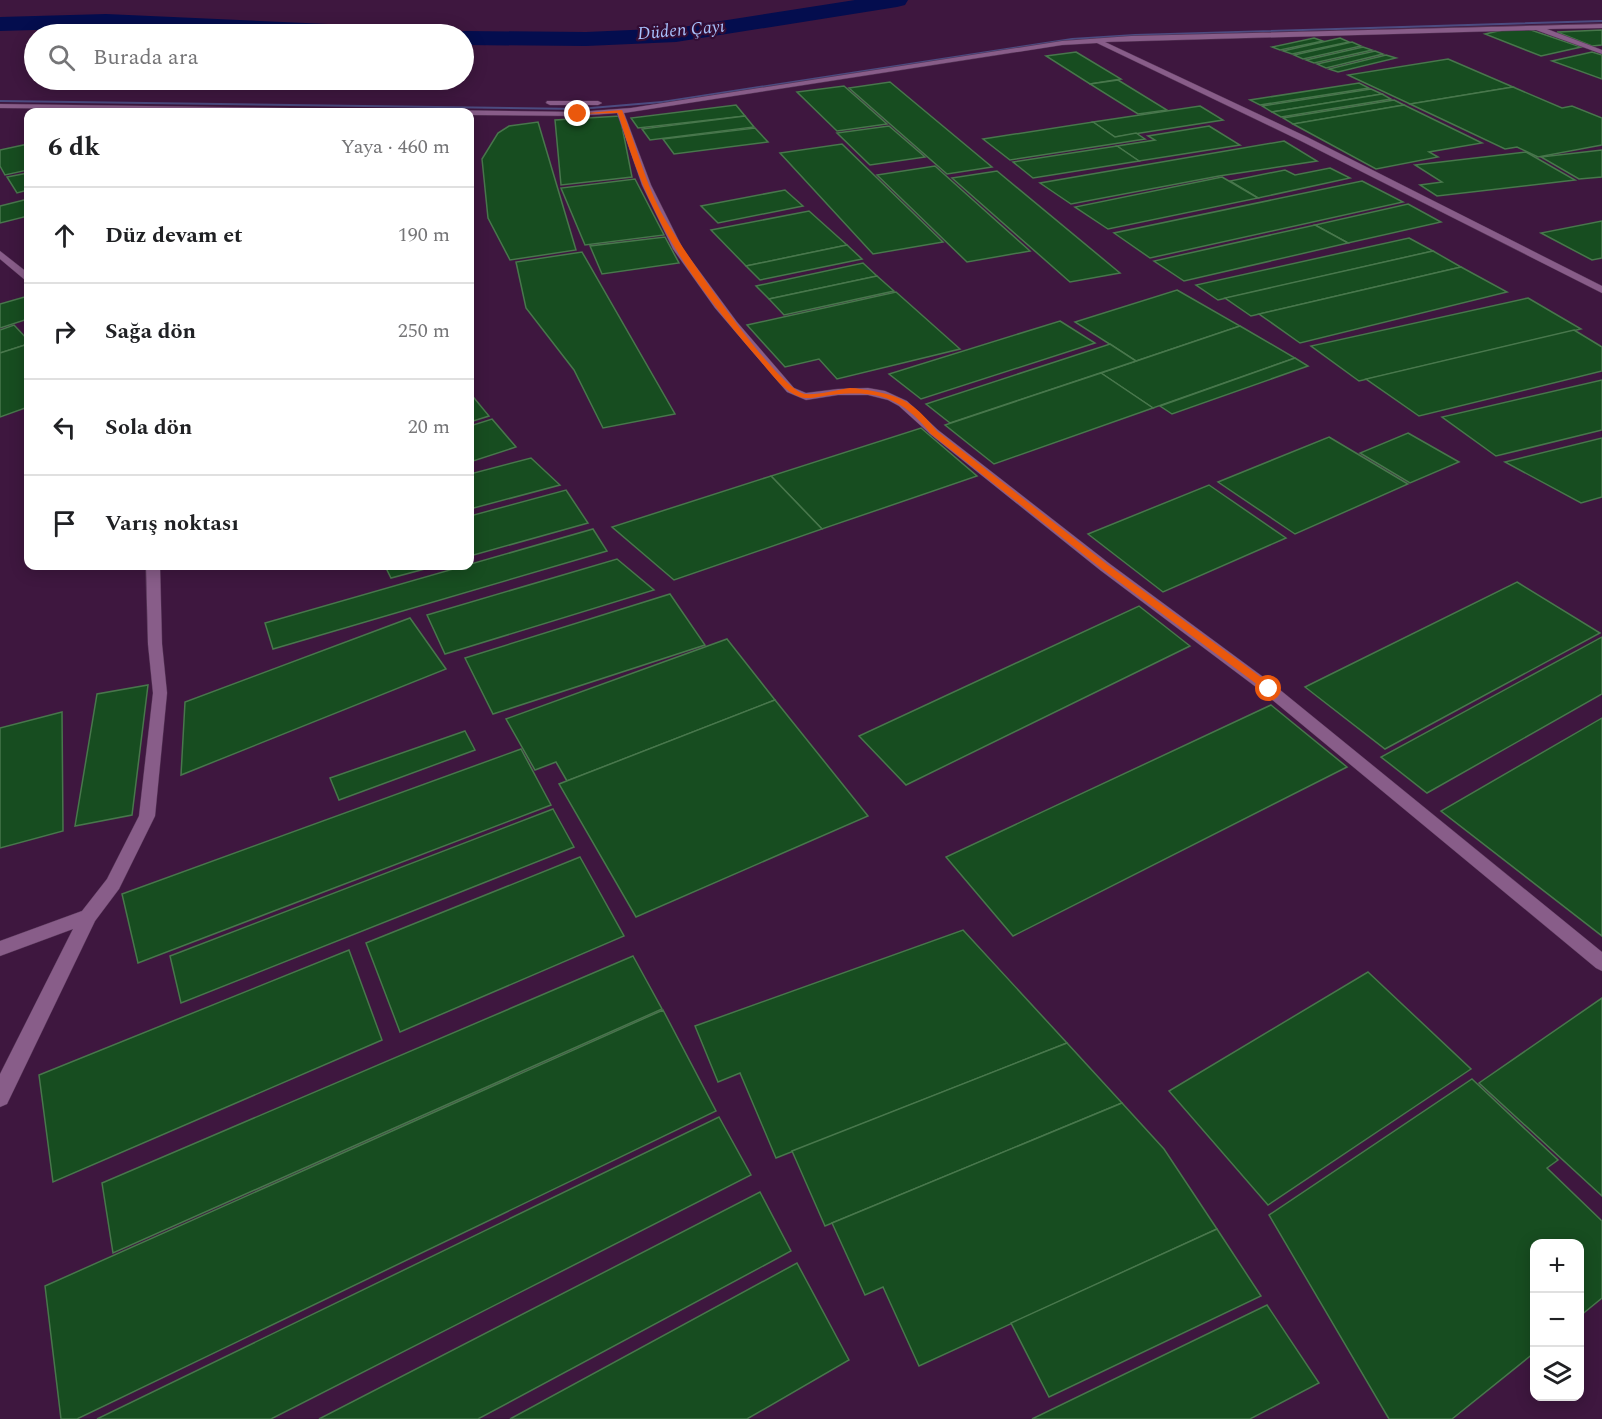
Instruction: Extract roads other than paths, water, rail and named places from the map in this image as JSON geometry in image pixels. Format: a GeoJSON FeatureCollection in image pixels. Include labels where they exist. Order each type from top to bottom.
{"type":"FeatureCollection","features":[{"type":"Feature","properties":{"kind":"street"},"geometry":{"type":"LineString","coordinates":[[0,106],[488,108],[578,114],[620,111],[1062,43],[1098,40],[1602,26]]}},
{"type":"Feature","properties":{"kind":"street"},"geometry":{"type":"LineString","coordinates":[[1534,27],[1602,52]]}},
{"type":"Feature","properties":{"kind":"street"},"geometry":{"type":"LineString","coordinates":[[1098,40],[1304,139],[1602,290]]}},
{"type":"Feature","properties":{"kind":"street"},"geometry":{"type":"LineString","coordinates":[[538,103],[658,99],[732,87]]}},
{"type":"Feature","properties":{"kind":"street"},"geometry":{"type":"LineString","coordinates":[[404,102],[436,103]]}},
{"type":"Feature","properties":{"kind":"street"},"geometry":{"type":"LineString","coordinates":[[620,111],[634,155],[658,211],[681,252],[734,326],[788,387],[802,396],[854,390],[893,397],[917,412],[934,432],[1105,567],[1269,689],[1602,963]]}},
{"type":"Feature","properties":{"kind":"street"},"geometry":{"type":"LineString","coordinates":[[0,254],[24,275]]}},
{"type":"Feature","properties":{"kind":"street"},"geometry":{"type":"LineString","coordinates":[[0,1098],[88,916],[113,884],[147,816],[160,693],[155,644],[153,570]]}},
{"type":"Feature","properties":{"kind":"street"},"geometry":{"type":"LineString","coordinates":[[0,949],[88,916]]}},
{"type":"Feature","properties":{"kind":"waterway","name":"Düden Çayı"},"geometry":{"type":"LineString","coordinates":[[474,38],[586,39],[676,35],[897,0]]}},
{"type":"Feature","properties":{"kind":"waterway","name":"Düden Çayı"},"geometry":{"type":"LineString","coordinates":[[0,24],[106,21],[173,24]]}},
{"type":"Feature","properties":{"kind":"waterway"},"geometry":{"type":"LineString","coordinates":[[0,101],[579,109],[662,102],[1072,39],[1135,35],[1602,21]]}}]}
